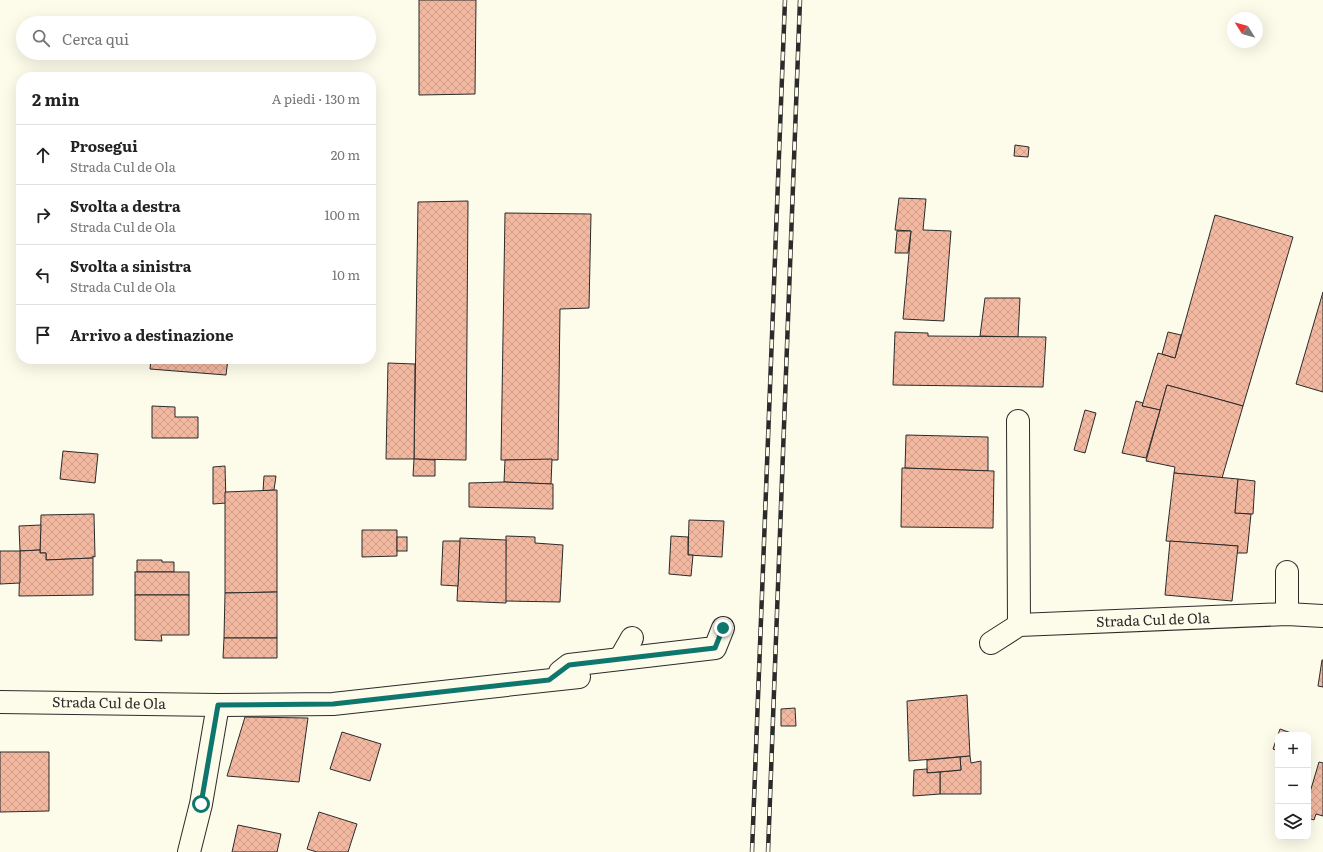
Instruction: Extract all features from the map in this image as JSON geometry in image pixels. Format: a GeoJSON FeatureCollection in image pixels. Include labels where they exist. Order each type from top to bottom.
{"type":"FeatureCollection","features":[{"type":"Feature","properties":{"kind":"street"},"geometry":{"type":"LineString","coordinates":[[991,643],[1019,625],[1018,421]]}},
{"type":"Feature","properties":{"kind":"street"},"geometry":{"type":"LineString","coordinates":[[1287,572],[1287,614]]}},
{"type":"Feature","properties":{"kind":"street","name":"Strada Cul de Ola"},"geometry":{"type":"LineString","coordinates":[[1019,625],[1287,614],[1323,616]]}},
{"type":"Feature","properties":{"kind":"street"},"geometry":{"type":"LineString","coordinates":[[549,680],[569,665],[715,648],[723,628]]}},
{"type":"Feature","properties":{"kind":"street"},"geometry":{"type":"LineString","coordinates":[[620,660],[632,638]]}},
{"type":"Feature","properties":{"kind":"street","name":"Strada Cul de Ola"},"geometry":{"type":"LineString","coordinates":[[0,702],[218,705],[333,704],[579,677]]}},
{"type":"Feature","properties":{"kind":"street"},"geometry":{"type":"LineString","coordinates":[[189,852],[201,804],[218,705]]}},
{"type":"Feature","properties":{"kind":"building"},"geometry":{"type":"Polygon","coordinates":[[[419,0],[476,0],[475,94],[419,95],[419,0]]]}},
{"type":"Feature","properties":{"kind":"building"},"geometry":{"type":"Polygon","coordinates":[[[1015,145],[1029,147],[1028,157],[1014,156],[1015,145]]]}},
{"type":"Feature","properties":{"kind":"building"},"geometry":{"type":"Polygon","coordinates":[[[899,198],[926,199],[923,230],[951,231],[944,321],[903,319],[911,231],[895,230],[899,198]]]}},
{"type":"Feature","properties":{"kind":"building"},"geometry":{"type":"Polygon","coordinates":[[[468,201],[466,460],[414,459],[418,202],[468,201]]]}},
{"type":"Feature","properties":{"kind":"building"},"geometry":{"type":"Polygon","coordinates":[[[505,213],[591,214],[589,308],[560,309],[558,460],[501,460],[505,213]]]}},
{"type":"Feature","properties":{"kind":"building"},"geometry":{"type":"Polygon","coordinates":[[[1215,215],[1293,237],[1243,406],[1167,385],[1160,410],[1142,406],[1158,353],[1175,358],[1215,215]]]}},
{"type":"Feature","properties":{"kind":"building"},"geometry":{"type":"Polygon","coordinates":[[[897,231],[911,231],[908,253],[895,253],[897,231]]]}},
{"type":"Feature","properties":{"kind":"building"},"geometry":{"type":"Polygon","coordinates":[[[1323,292],[1323,392],[1296,384],[1323,292]]]}},
{"type":"Feature","properties":{"kind":"building"},"geometry":{"type":"Polygon","coordinates":[[[985,298],[1020,298],[1018,337],[980,336],[985,298]]]}},
{"type":"Feature","properties":{"kind":"building"},"geometry":{"type":"Polygon","coordinates":[[[895,332],[928,333],[928,336],[1046,337],[1043,387],[893,385],[895,332]]]}},
{"type":"Feature","properties":{"kind":"building"},"geometry":{"type":"Polygon","coordinates":[[[1168,332],[1181,335],[1175,358],[1162,354],[1168,332]]]}},
{"type":"Feature","properties":{"kind":"building"},"geometry":{"type":"Polygon","coordinates":[[[388,363],[415,364],[414,459],[386,459],[388,363]]]}},
{"type":"Feature","properties":{"kind":"building"},"geometry":{"type":"Polygon","coordinates":[[[150,364],[227,364],[226,375],[150,369],[150,364]]]}},
{"type":"Feature","properties":{"kind":"building"},"geometry":{"type":"Polygon","coordinates":[[[1167,385],[1243,406],[1222,478],[1174,473],[1175,467],[1146,461],[1167,385]]]}},
{"type":"Feature","properties":{"kind":"building"},"geometry":{"type":"Polygon","coordinates":[[[1136,401],[1143,403],[1142,406],[1160,410],[1146,458],[1122,453],[1136,401]]]}},
{"type":"Feature","properties":{"kind":"building"},"geometry":{"type":"Polygon","coordinates":[[[152,406],[175,407],[175,417],[198,417],[198,438],[152,438],[152,406]]]}},
{"type":"Feature","properties":{"kind":"building"},"geometry":{"type":"Polygon","coordinates":[[[1085,410],[1096,413],[1085,453],[1074,450],[1085,410]]]}},
{"type":"Feature","properties":{"kind":"building"},"geometry":{"type":"Polygon","coordinates":[[[906,435],[988,437],[988,471],[905,468],[906,435]]]}},
{"type":"Feature","properties":{"kind":"building"},"geometry":{"type":"Polygon","coordinates":[[[63,451],[98,454],[95,483],[60,479],[63,451]]]}},
{"type":"Feature","properties":{"kind":"building"},"geometry":{"type":"Polygon","coordinates":[[[414,459],[435,460],[435,476],[413,476],[414,459]]]}},
{"type":"Feature","properties":{"kind":"building"},"geometry":{"type":"Polygon","coordinates":[[[552,459],[551,484],[504,482],[505,460],[552,459]]]}},
{"type":"Feature","properties":{"kind":"building"},"geometry":{"type":"Polygon","coordinates":[[[225,466],[226,503],[213,504],[213,467],[225,466]]]}},
{"type":"Feature","properties":{"kind":"building"},"geometry":{"type":"Polygon","coordinates":[[[902,468],[994,471],[993,528],[901,527],[902,468]]]}},
{"type":"Feature","properties":{"kind":"building"},"geometry":{"type":"Polygon","coordinates":[[[1174,473],[1238,479],[1235,513],[1251,514],[1247,553],[1236,553],[1238,546],[1166,541],[1174,473]]]}},
{"type":"Feature","properties":{"kind":"building"},"geometry":{"type":"Polygon","coordinates":[[[264,476],[276,476],[274,490],[263,491],[264,476]]]}},
{"type":"Feature","properties":{"kind":"building"},"geometry":{"type":"Polygon","coordinates":[[[1238,479],[1255,481],[1253,514],[1235,513],[1238,479]]]}},
{"type":"Feature","properties":{"kind":"building"},"geometry":{"type":"Polygon","coordinates":[[[504,482],[553,484],[553,509],[469,507],[469,483],[504,482]]]}},
{"type":"Feature","properties":{"kind":"building"},"geometry":{"type":"Polygon","coordinates":[[[277,490],[277,592],[225,593],[225,492],[277,490]]]}},
{"type":"Feature","properties":{"kind":"building"},"geometry":{"type":"Polygon","coordinates":[[[94,514],[95,557],[46,560],[46,553],[40,553],[41,515],[94,514]]]}},
{"type":"Feature","properties":{"kind":"building"},"geometry":{"type":"Polygon","coordinates":[[[689,520],[724,521],[722,557],[688,555],[689,520]]]}},
{"type":"Feature","properties":{"kind":"building"},"geometry":{"type":"Polygon","coordinates":[[[41,525],[40,550],[20,551],[19,526],[41,525]]]}},
{"type":"Feature","properties":{"kind":"building"},"geometry":{"type":"Polygon","coordinates":[[[362,530],[397,530],[397,556],[362,557],[362,530]]]}},
{"type":"Feature","properties":{"kind":"building"},"geometry":{"type":"Polygon","coordinates":[[[506,536],[535,537],[535,543],[563,545],[560,602],[505,601],[506,536]]]}},
{"type":"Feature","properties":{"kind":"building"},"geometry":{"type":"Polygon","coordinates":[[[671,536],[688,537],[688,555],[693,555],[691,576],[669,574],[671,536]]]}},
{"type":"Feature","properties":{"kind":"building"},"geometry":{"type":"Polygon","coordinates":[[[397,537],[407,537],[407,551],[397,551],[397,537]]]}},
{"type":"Feature","properties":{"kind":"building"},"geometry":{"type":"Polygon","coordinates":[[[460,538],[506,540],[506,603],[457,601],[460,538]]]}},
{"type":"Feature","properties":{"kind":"building"},"geometry":{"type":"Polygon","coordinates":[[[443,541],[460,541],[458,586],[441,585],[443,541]]]}},
{"type":"Feature","properties":{"kind":"building"},"geometry":{"type":"Polygon","coordinates":[[[1170,541],[1238,546],[1232,601],[1165,595],[1170,541]]]}},
{"type":"Feature","properties":{"kind":"building"},"geometry":{"type":"Polygon","coordinates":[[[40,550],[40,553],[46,553],[46,560],[93,558],[93,595],[19,596],[20,551],[40,550]]]}},
{"type":"Feature","properties":{"kind":"building"},"geometry":{"type":"Polygon","coordinates":[[[0,551],[20,551],[20,583],[0,584],[0,551]]]}},
{"type":"Feature","properties":{"kind":"building"},"geometry":{"type":"Polygon","coordinates":[[[137,560],[162,560],[162,562],[174,562],[174,572],[137,572],[137,560]]]}},
{"type":"Feature","properties":{"kind":"building"},"geometry":{"type":"Polygon","coordinates":[[[135,572],[189,572],[189,595],[135,595],[135,572]]]}},
{"type":"Feature","properties":{"kind":"building"},"geometry":{"type":"Polygon","coordinates":[[[277,592],[277,638],[224,638],[225,593],[277,592]]]}},
{"type":"Feature","properties":{"kind":"building"},"geometry":{"type":"Polygon","coordinates":[[[135,595],[189,595],[189,635],[161,635],[162,641],[135,640],[135,595]]]}},
{"type":"Feature","properties":{"kind":"building"},"geometry":{"type":"Polygon","coordinates":[[[224,638],[277,638],[277,658],[223,658],[224,638]]]}},
{"type":"Feature","properties":{"kind":"building"},"geometry":{"type":"Polygon","coordinates":[[[1323,660],[1323,687],[1318,686],[1323,660]]]}},
{"type":"Feature","properties":{"kind":"building"},"geometry":{"type":"Polygon","coordinates":[[[967,695],[970,756],[909,761],[907,701],[967,695]]]}},
{"type":"Feature","properties":{"kind":"building"},"geometry":{"type":"Polygon","coordinates":[[[795,708],[796,726],[781,726],[781,709],[795,708]]]}},
{"type":"Feature","properties":{"kind":"building"},"geometry":{"type":"Polygon","coordinates":[[[245,717],[308,718],[299,782],[227,776],[245,717]]]}},
{"type":"Feature","properties":{"kind":"building"},"geometry":{"type":"Polygon","coordinates":[[[1280,729],[1288,732],[1279,732],[1280,729]]]}},
{"type":"Feature","properties":{"kind":"building"},"geometry":{"type":"Polygon","coordinates":[[[342,732],[381,744],[370,781],[330,769],[342,732]]]}},
{"type":"Feature","properties":{"kind":"building"},"geometry":{"type":"Polygon","coordinates":[[[0,752],[49,752],[49,811],[0,812],[0,752]]]}},
{"type":"Feature","properties":{"kind":"building"},"geometry":{"type":"Polygon","coordinates":[[[970,756],[971,763],[981,761],[981,794],[940,794],[940,772],[961,770],[960,757],[970,756]]]}},
{"type":"Feature","properties":{"kind":"building"},"geometry":{"type":"Polygon","coordinates":[[[960,757],[961,770],[927,773],[927,760],[960,757]]]}},
{"type":"Feature","properties":{"kind":"building"},"geometry":{"type":"Polygon","coordinates":[[[1319,762],[1323,763],[1323,816],[1316,814],[1314,820],[1311,819],[1311,789],[1319,762]]]}},
{"type":"Feature","properties":{"kind":"building"},"geometry":{"type":"Polygon","coordinates":[[[927,769],[927,773],[940,772],[940,794],[913,796],[914,770],[927,769]]]}},
{"type":"Feature","properties":{"kind":"building"},"geometry":{"type":"Polygon","coordinates":[[[319,812],[357,824],[348,852],[317,852],[307,849],[319,812]]]}},
{"type":"Feature","properties":{"kind":"building"},"geometry":{"type":"Polygon","coordinates":[[[238,825],[281,834],[277,852],[232,852],[238,825]]]}},
{"type":"Feature","properties":{"kind":"railway"},"geometry":{"type":"LineString","coordinates":[[752,852],[785,0]]}},
{"type":"Feature","properties":{"kind":"railway"},"geometry":{"type":"LineString","coordinates":[[768,852],[800,0]]}},
{"type":"Feature","properties":{"kind":"route"},"geometry":{"type":"LineString","coordinates":[[201,804],[218,705],[333,704],[549,680],[569,665],[715,648],[723,628]]}}]}
